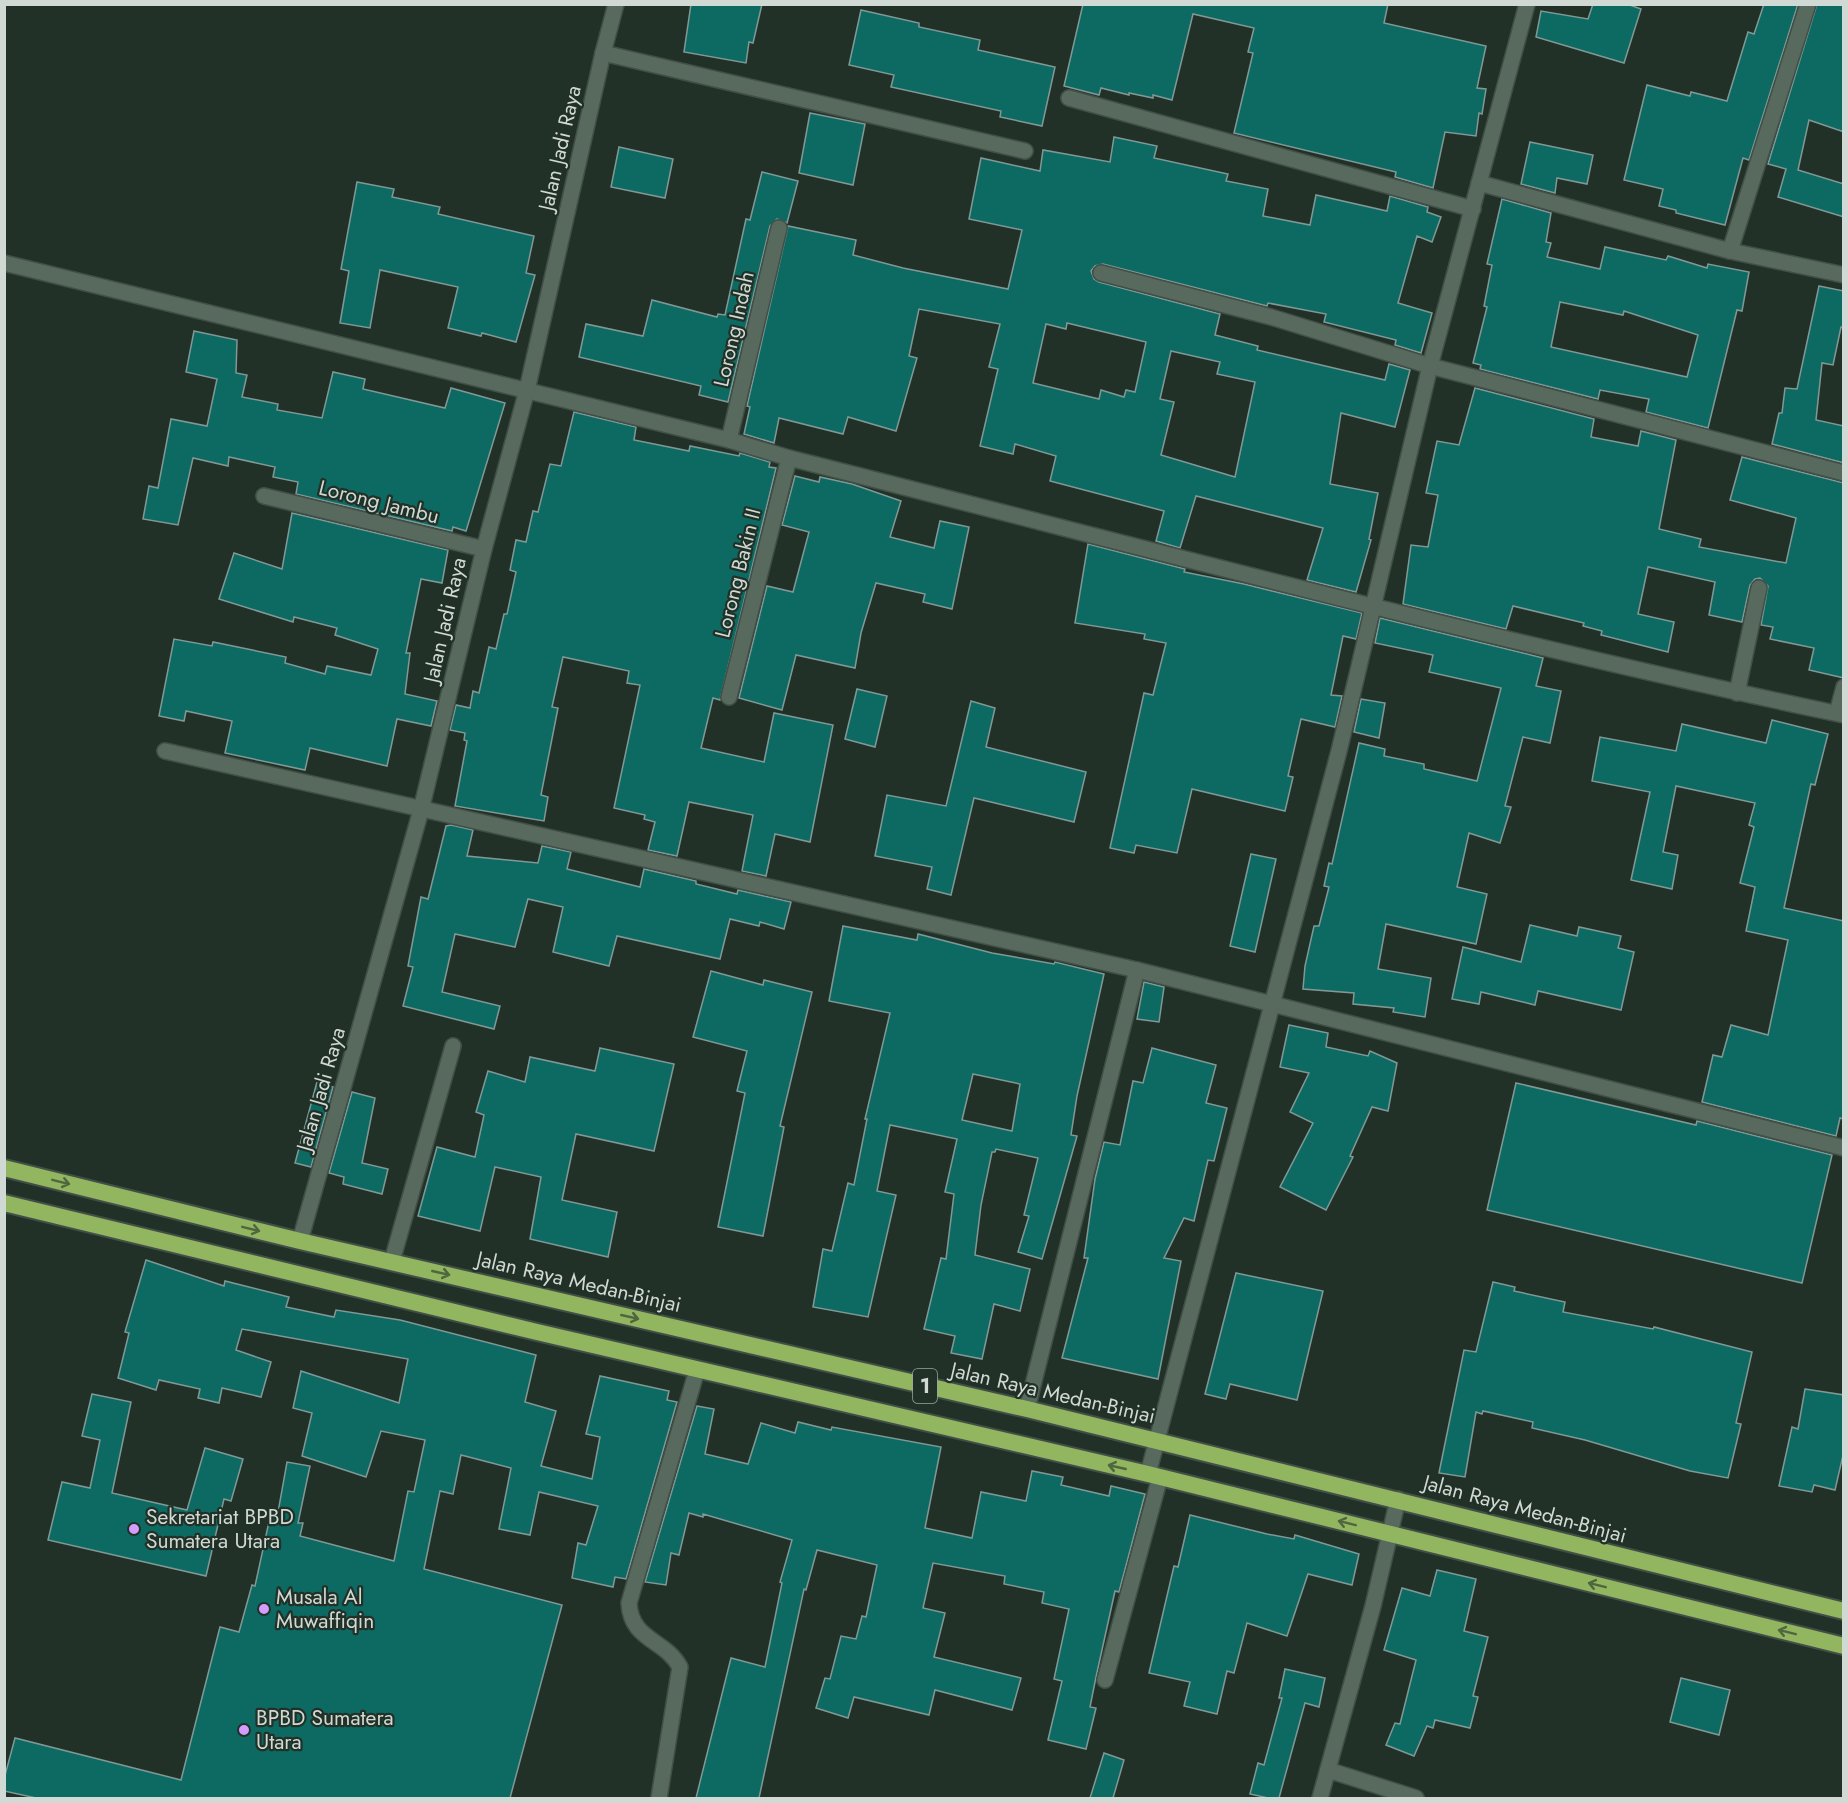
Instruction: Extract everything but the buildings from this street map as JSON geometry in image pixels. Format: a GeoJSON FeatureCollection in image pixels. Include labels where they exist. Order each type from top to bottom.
{"type":"FeatureCollection","features":[{"type":"Feature","properties":{"kind":"highway","name":"Jalan Raya Medan-Binjai"},"geometry":{"type":"LineString","coordinates":[[4,1168],[300,1241],[1027,1409],[1844,1611]]}},
{"type":"Feature","properties":{"kind":"highway","name":"1"},"geometry":{"type":"LineString","coordinates":[[4,1203],[697,1370],[1154,1475],[1844,1646]]}},
{"type":"Feature","properties":{"kind":"street","name":"Jalan Jadi Raya"},"geometry":{"type":"LineString","coordinates":[[300,1241],[421,810],[484,549],[527,390],[616,4]]}},
{"type":"Feature","properties":{"kind":"street"},"geometry":{"type":"LineString","coordinates":[[1105,1680],[1154,1475],[1156,1441],[1339,751],[1430,366],[1527,4]]}},
{"type":"Feature","properties":{"kind":"street"},"geometry":{"type":"LineString","coordinates":[[1730,251],[1808,4]]}},
{"type":"Feature","properties":{"kind":"street"},"geometry":{"type":"LineString","coordinates":[[603,53],[1025,152]]}},
{"type":"Feature","properties":{"kind":"street"},"geometry":{"type":"LineString","coordinates":[[1069,98],[1473,209]]}},
{"type":"Feature","properties":{"kind":"street"},"geometry":{"type":"LineString","coordinates":[[1479,183],[1730,251],[1844,275]]}},
{"type":"Feature","properties":{"kind":"street","name":"Lorong Indah"},"geometry":{"type":"LineString","coordinates":[[729,440],[779,228]]}},
{"type":"Feature","properties":{"kind":"street"},"geometry":{"type":"LineString","coordinates":[[4,263],[729,440],[789,458],[1374,605],[1737,693],[1840,714],[1844,687]]}},
{"type":"Feature","properties":{"kind":"street"},"geometry":{"type":"LineString","coordinates":[[1101,273],[1271,317],[1430,366],[1844,473]]}},
{"type":"Feature","properties":{"kind":"street","name":"Lorong Bakin II"},"geometry":{"type":"LineString","coordinates":[[729,698],[789,458]]}},
{"type":"Feature","properties":{"kind":"street","name":"Lorong Jambu"},"geometry":{"type":"LineString","coordinates":[[264,496],[484,549]]}},
{"type":"Feature","properties":{"kind":"street"},"geometry":{"type":"LineString","coordinates":[[1737,693],[1759,588]]}},
{"type":"Feature","properties":{"kind":"street"},"geometry":{"type":"LineString","coordinates":[[165,751],[1137,970],[1844,1148]]}},
{"type":"Feature","properties":{"kind":"street"},"geometry":{"type":"LineString","coordinates":[[1027,1409],[1137,970]]}},
{"type":"Feature","properties":{"kind":"street"},"geometry":{"type":"LineString","coordinates":[[392,1261],[453,1046]]}},
{"type":"Feature","properties":{"kind":"street"},"geometry":{"type":"LineString","coordinates":[[659,1798],[681,1666],[675,1657],[640,1632],[629,1618],[628,1603],[697,1370]]}},
{"type":"Feature","properties":{"kind":"street"},"geometry":{"type":"LineString","coordinates":[[1320,1798],[1398,1499]]}},
{"type":"Feature","properties":{"kind":"street"},"geometry":{"type":"LineString","coordinates":[[1328,1770],[1416,1798]]}},
{"type":"Feature","properties":{"kind":"place","name":"Sekretariat BPBD Sumatera Utara"},"geometry":{"type":"Point","coordinates":[134,1529]}},
{"type":"Feature","properties":{"kind":"place","name":"Musala Al Muwaffiqin"},"geometry":{"type":"Point","coordinates":[264,1609]}},
{"type":"Feature","properties":{"kind":"place","name":"BPBD Sumatera Utara"},"geometry":{"type":"Point","coordinates":[244,1730]}}]}
